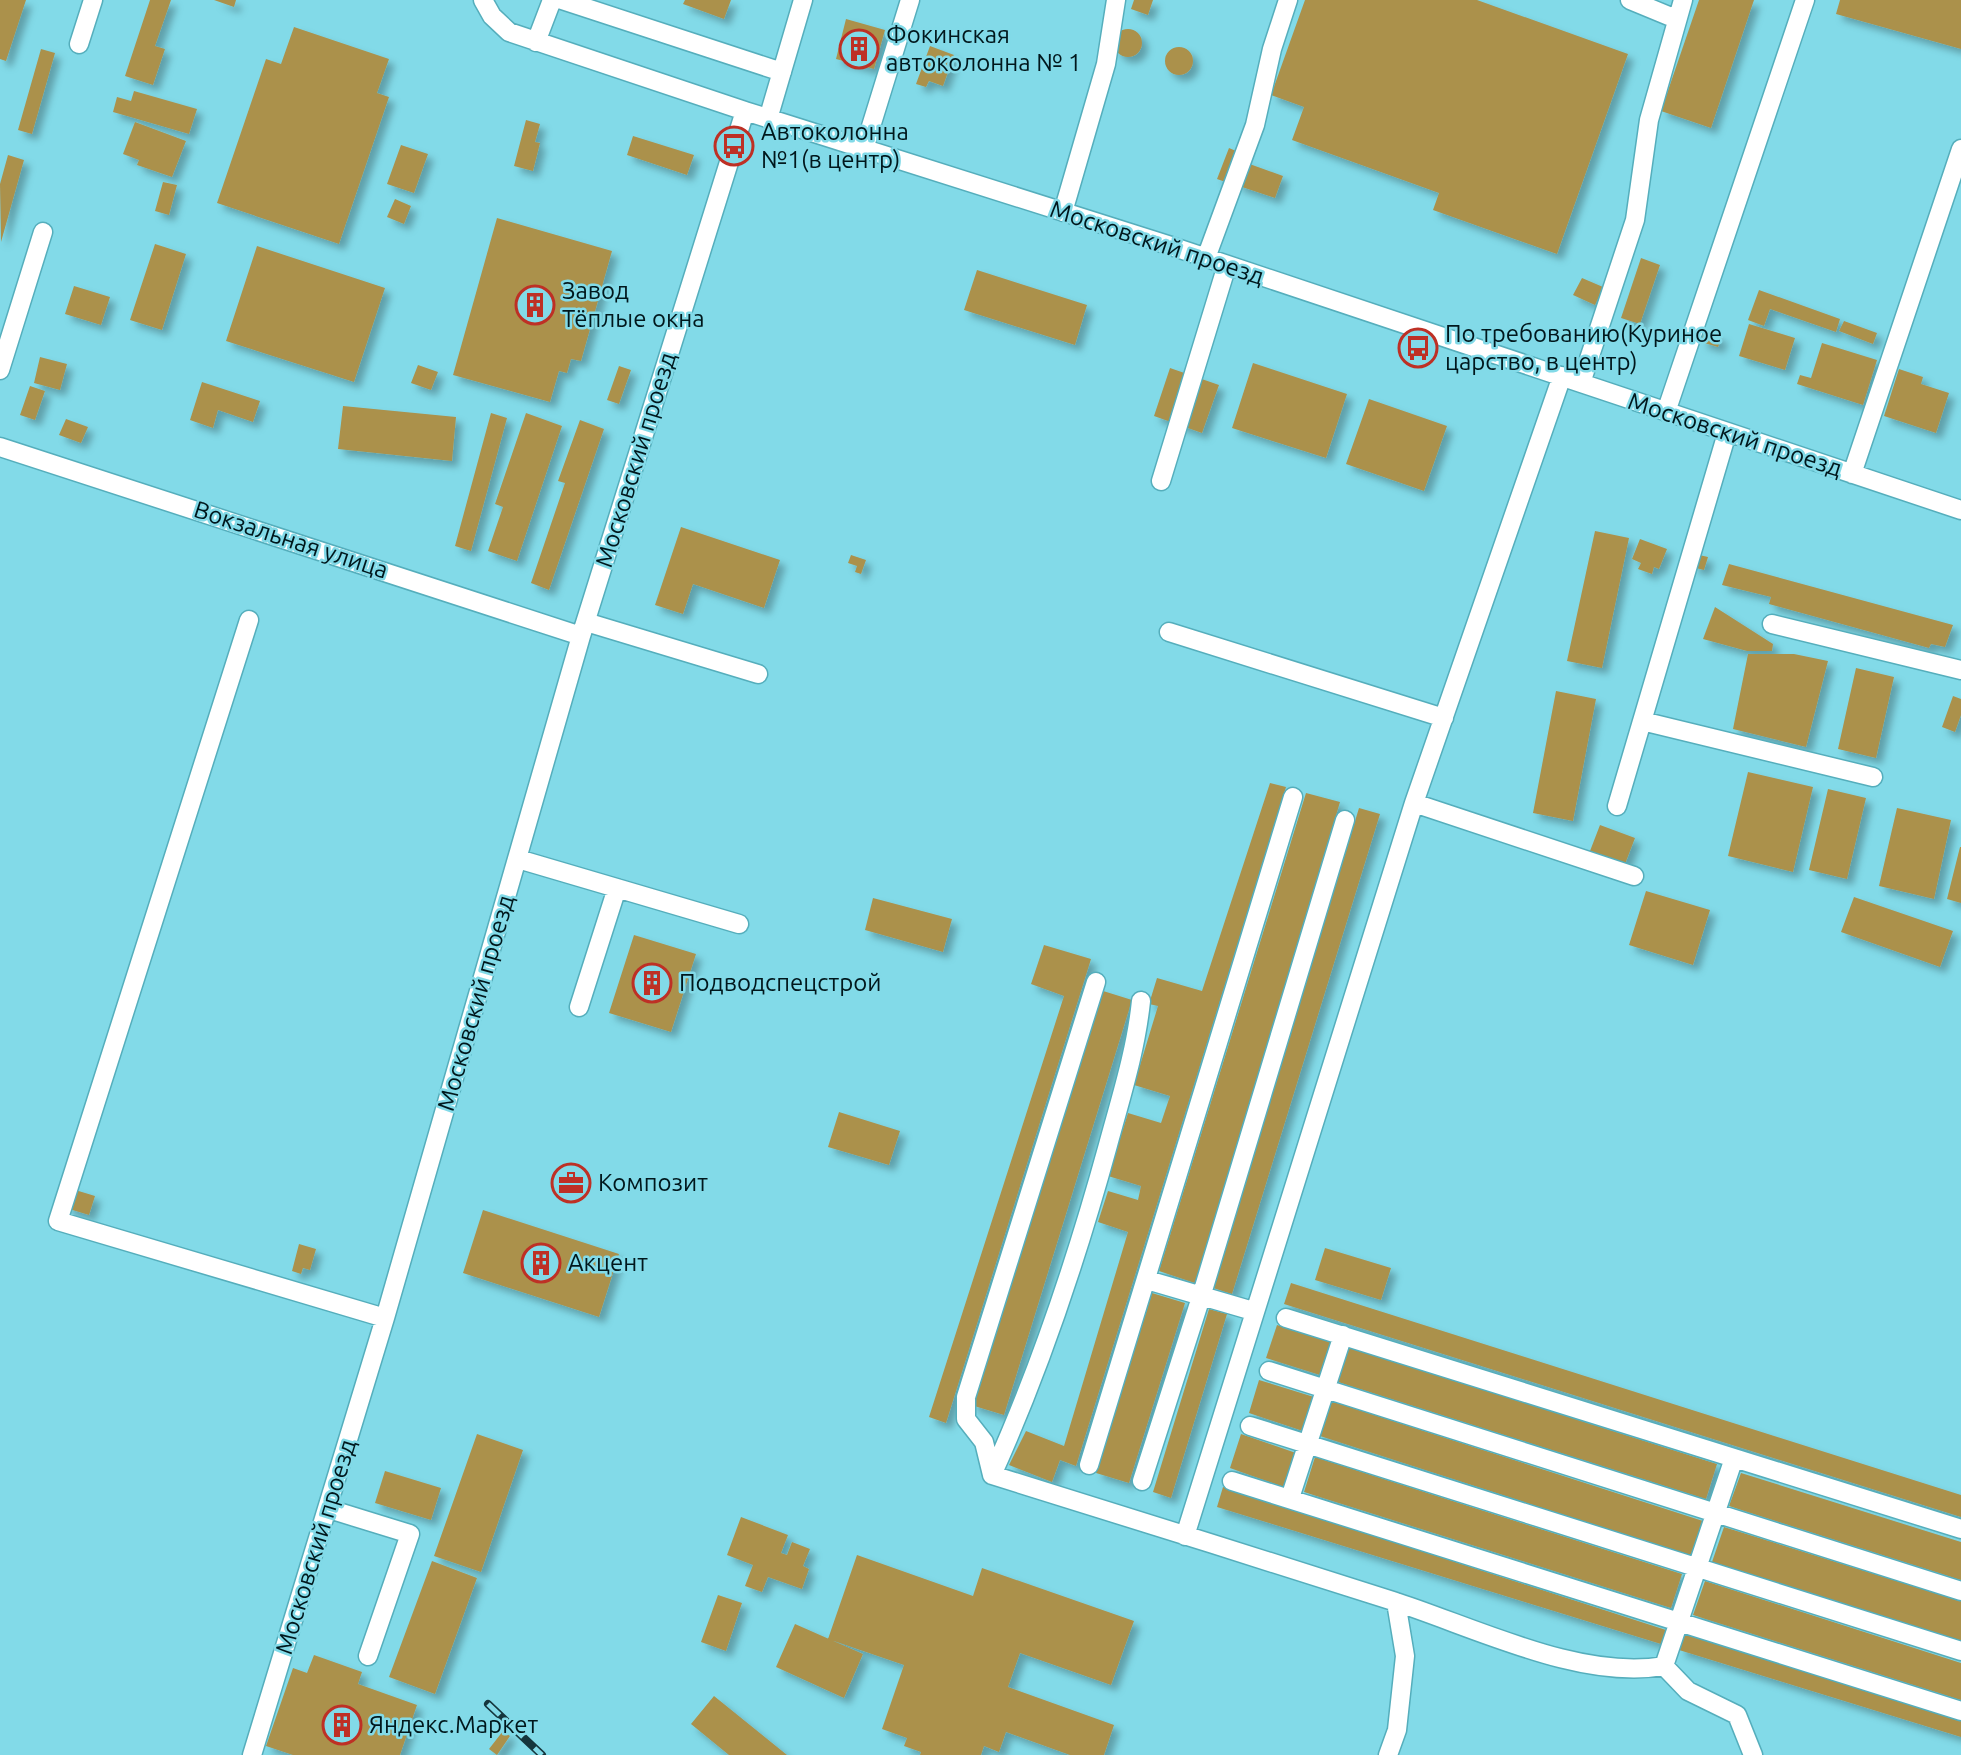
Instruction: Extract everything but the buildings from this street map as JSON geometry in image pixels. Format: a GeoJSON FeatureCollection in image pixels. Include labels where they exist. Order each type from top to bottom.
{"type":"FeatureCollection","features":[{"type":"Feature","properties":{"kind":"street"},"geometry":{"type":"LineString","coordinates":[[79,44],[93,0]]}},
{"type":"Feature","properties":{"kind":"street"},"geometry":{"type":"LineString","coordinates":[[483,0],[495,8],[509,32],[745,111]]}},
{"type":"Feature","properties":{"kind":"street"},"geometry":{"type":"LineString","coordinates":[[536,43],[552,0]]}},
{"type":"Feature","properties":{"kind":"street"},"geometry":{"type":"LineString","coordinates":[[562,0],[782,72]]}},
{"type":"Feature","properties":{"kind":"street"},"geometry":{"type":"LineString","coordinates":[[768,119],[803,0]]}},
{"type":"Feature","properties":{"kind":"street"},"geometry":{"type":"LineString","coordinates":[[863,149],[910,0]]}},
{"type":"Feature","properties":{"kind":"street"},"geometry":{"type":"LineString","coordinates":[[1063,212],[1106,64],[1116,0]]}},
{"type":"Feature","properties":{"kind":"street"},"geometry":{"type":"LineString","coordinates":[[1206,258],[1255,125],[1272,49],[1288,0]]}},
{"type":"Feature","properties":{"kind":"street"},"geometry":{"type":"LineString","coordinates":[[1630,0],[1676,19]]}},
{"type":"Feature","properties":{"kind":"street"},"geometry":{"type":"LineString","coordinates":[[1581,383],[1635,220],[1648,120],[1676,19],[1684,0]]}},
{"type":"Feature","properties":{"kind":"street"},"geometry":{"type":"LineString","coordinates":[[1666,412],[1805,0]]}},
{"type":"Feature","properties":{"kind":"street","name":"Московский проезд"},"geometry":{"type":"LineString","coordinates":[[253,1755],[385,1318],[583,629],[745,111],[1206,258],[1961,510]]}},
{"type":"Feature","properties":{"kind":"street"},"geometry":{"type":"LineString","coordinates":[[1852,474],[1961,149]]}},
{"type":"Feature","properties":{"kind":"street"},"geometry":{"type":"LineString","coordinates":[[0,370],[43,232]]}},
{"type":"Feature","properties":{"kind":"street"},"geometry":{"type":"LineString","coordinates":[[1161,481],[1227,265]]}},
{"type":"Feature","properties":{"kind":"street"},"geometry":{"type":"LineString","coordinates":[[1185,1536],[1253,1311],[1414,803],[1562,376]]}},
{"type":"Feature","properties":{"kind":"street"},"geometry":{"type":"LineString","coordinates":[[1617,806],[1727,433]]}},
{"type":"Feature","properties":{"kind":"street","name":"Вокзальная улица"},"geometry":{"type":"LineString","coordinates":[[0,447],[583,629],[758,674]]}},
{"type":"Feature","properties":{"kind":"street"},"geometry":{"type":"LineString","coordinates":[[249,620],[58,1221],[385,1318]]}},
{"type":"Feature","properties":{"kind":"street"},"geometry":{"type":"LineString","coordinates":[[1772,624],[1961,670]]}},
{"type":"Feature","properties":{"kind":"street"},"geometry":{"type":"LineString","coordinates":[[1169,632],[1444,718]]}},
{"type":"Feature","properties":{"kind":"street"},"geometry":{"type":"LineString","coordinates":[[1642,721],[1873,777]]}},
{"type":"Feature","properties":{"kind":"street"},"geometry":{"type":"LineString","coordinates":[[1089,1465],[1293,797]]}},
{"type":"Feature","properties":{"kind":"street"},"geometry":{"type":"LineString","coordinates":[[1414,803],[1634,876]]}},
{"type":"Feature","properties":{"kind":"street"},"geometry":{"type":"LineString","coordinates":[[1142,1481],[1201,1297],[1345,820]]}},
{"type":"Feature","properties":{"kind":"street"},"geometry":{"type":"LineString","coordinates":[[518,859],[739,924]]}},
{"type":"Feature","properties":{"kind":"street"},"geometry":{"type":"LineString","coordinates":[[579,1007],[617,888]]}},
{"type":"Feature","properties":{"kind":"street"},"geometry":{"type":"LineString","coordinates":[[992,1475],[984,1442],[966,1419],[966,1397],[1096,982]]}},
{"type":"Feature","properties":{"kind":"street"},"geometry":{"type":"LineString","coordinates":[[992,1475],[1023,1405],[1085,1229],[1137,1037],[1141,1001]]}},
{"type":"Feature","properties":{"kind":"street"},"geometry":{"type":"LineString","coordinates":[[1147,1280],[1253,1311]]}},
{"type":"Feature","properties":{"kind":"street"},"geometry":{"type":"LineString","coordinates":[[1286,1318],[1961,1529]]}},
{"type":"Feature","properties":{"kind":"street"},"geometry":{"type":"LineString","coordinates":[[1290,1498],[1343,1335]]}},
{"type":"Feature","properties":{"kind":"street"},"geometry":{"type":"LineString","coordinates":[[1269,1371],[1961,1591]]}},
{"type":"Feature","properties":{"kind":"street"},"geometry":{"type":"LineString","coordinates":[[1250,1426],[1961,1651]]}},
{"type":"Feature","properties":{"kind":"street"},"geometry":{"type":"LineString","coordinates":[[1664,1666],[1734,1458]]}},
{"type":"Feature","properties":{"kind":"street"},"geometry":{"type":"LineString","coordinates":[[992,1475],[1396,1602],[1580,1664],[1635,1671],[1664,1666]]}},
{"type":"Feature","properties":{"kind":"street"},"geometry":{"type":"LineString","coordinates":[[1232,1481],[1961,1711]]}},
{"type":"Feature","properties":{"kind":"street"},"geometry":{"type":"LineString","coordinates":[[329,1509],[410,1534],[368,1656]]}},
{"type":"Feature","properties":{"kind":"street"},"geometry":{"type":"LineString","coordinates":[[1388,1755],[1397,1730],[1405,1656],[1396,1602]]}},
{"type":"Feature","properties":{"kind":"street"},"geometry":{"type":"LineString","coordinates":[[1664,1666],[1688,1691],[1737,1715],[1751,1754]]}},
{"type":"Feature","properties":{"kind":"railway"},"geometry":{"type":"LineString","coordinates":[[488,1704],[542,1755]]}},
{"type":"Feature","properties":{"kind":"place","name":"Фокинская автоколонна № 1"},"geometry":{"type":"Point","coordinates":[859,49]}},
{"type":"Feature","properties":{"kind":"place","name":"Автоколонна №1(в центр)"},"geometry":{"type":"Point","coordinates":[734,146]}},
{"type":"Feature","properties":{"kind":"place","name":"Завод Тёплые окна"},"geometry":{"type":"Point","coordinates":[535,305]}},
{"type":"Feature","properties":{"kind":"place","name":"По требованию(Куриное царство, в центр)"},"geometry":{"type":"Point","coordinates":[1418,348]}},
{"type":"Feature","properties":{"kind":"place","name":"Подводспецстрой"},"geometry":{"type":"Point","coordinates":[652,983]}},
{"type":"Feature","properties":{"kind":"place","name":"Композит"},"geometry":{"type":"Point","coordinates":[571,1183]}},
{"type":"Feature","properties":{"kind":"place","name":"Акцент"},"geometry":{"type":"Point","coordinates":[541,1263]}},
{"type":"Feature","properties":{"kind":"place","name":"Яндекс.Маркет"},"geometry":{"type":"Point","coordinates":[342,1725]}}]}
